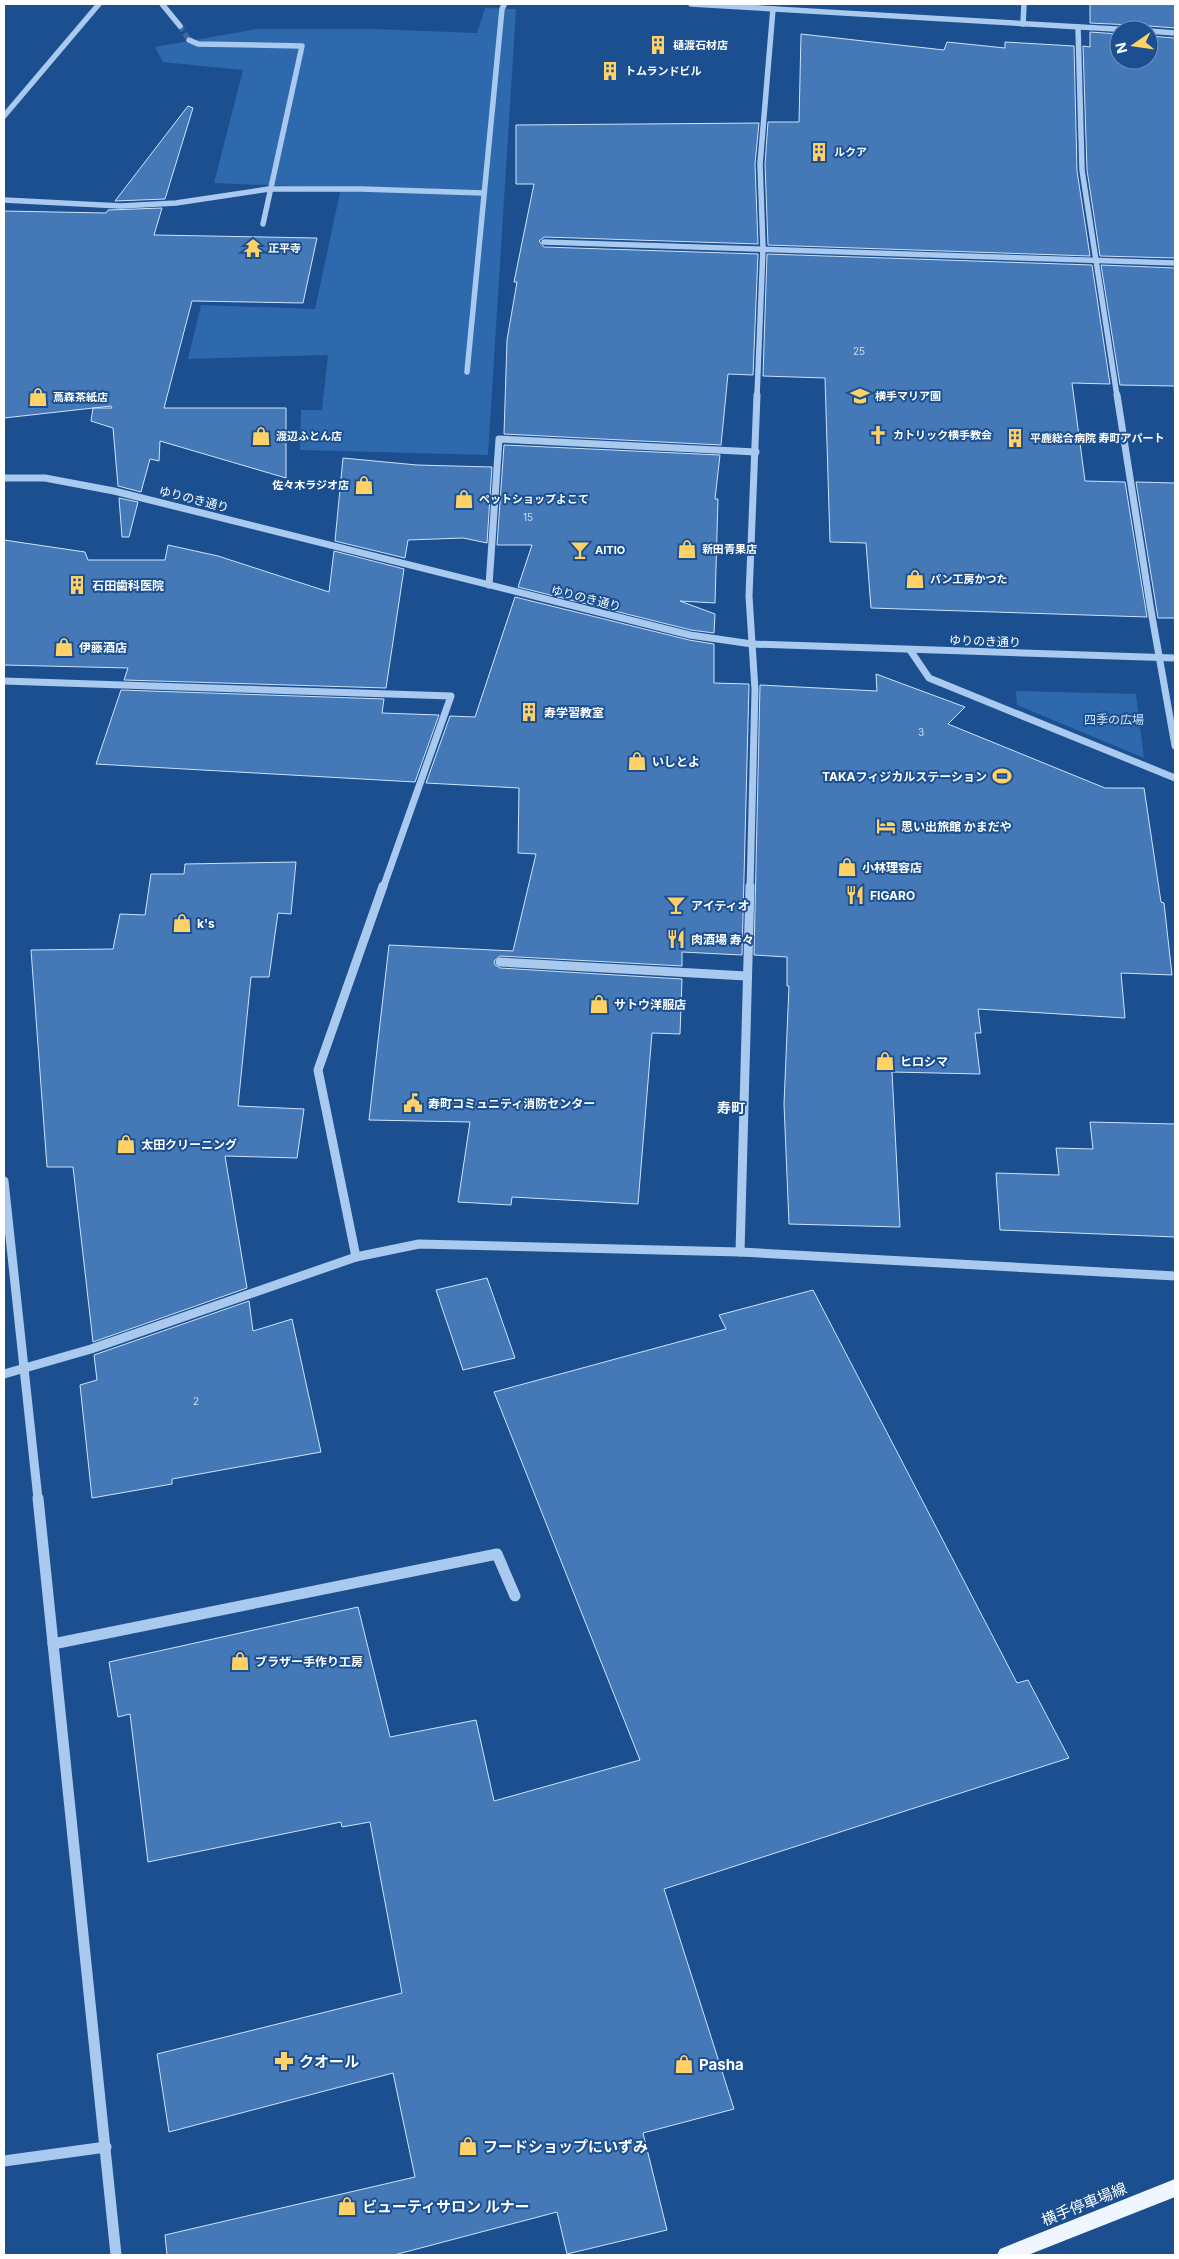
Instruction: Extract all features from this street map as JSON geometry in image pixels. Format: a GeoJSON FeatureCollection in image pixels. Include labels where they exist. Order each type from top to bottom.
{"type":"FeatureCollection","features":[{"type":"Feature","properties":{"kind":"main road","name":"横手停車場線"},"geometry":{"type":"LineString","coordinates":[[1006,2255],[1175,2188]]}},
{"type":"Feature","properties":{"kind":"street"},"geometry":{"type":"LineString","coordinates":[[4,116],[99,4]]}},
{"type":"Feature","properties":{"kind":"street"},"geometry":{"type":"LineString","coordinates":[[162,4],[180,26]]}},
{"type":"Feature","properties":{"kind":"street"},"geometry":{"type":"LineString","coordinates":[[691,4],[1109,29]]}},
{"type":"Feature","properties":{"kind":"street"},"geometry":{"type":"LineString","coordinates":[[1023,24],[1024,4]]}},
{"type":"Feature","properties":{"kind":"street"},"geometry":{"type":"LineString","coordinates":[[467,372],[502,9],[504,5]]}},
{"type":"Feature","properties":{"kind":"street"},"geometry":{"type":"LineString","coordinates":[[740,1252],[754,690],[749,596],[763,248],[760,164],[773,8]]}},
{"type":"Feature","properties":{"kind":"street"},"geometry":{"type":"LineString","coordinates":[[1078,27],[1082,170],[1175,746]]}},
{"type":"Feature","properties":{"kind":"street"},"geometry":{"type":"LineString","coordinates":[[1159,32],[1175,33]]}},
{"type":"Feature","properties":{"kind":"street"},"geometry":{"type":"LineString","coordinates":[[189,40],[198,44],[302,46],[269,189],[263,224]]}},
{"type":"Feature","properties":{"kind":"street"},"geometry":{"type":"LineString","coordinates":[[4,200],[121,206],[176,203],[269,189],[361,189],[484,193]]}},
{"type":"Feature","properties":{"kind":"street"},"geometry":{"type":"LineString","coordinates":[[544,242],[1175,262]]}},
{"type":"Feature","properties":{"kind":"street"},"geometry":{"type":"LineString","coordinates":[[489,585],[499,440],[756,452]]}},
{"type":"Feature","properties":{"kind":"street","name":"ゆりのき通り"},"geometry":{"type":"LineString","coordinates":[[4,478],[46,478],[114,491],[690,635],[752,644],[1175,658]]}},
{"type":"Feature","properties":{"kind":"street"},"geometry":{"type":"LineString","coordinates":[[910,650],[929,678],[1175,778]]}},
{"type":"Feature","properties":{"kind":"street"},"geometry":{"type":"LineString","coordinates":[[4,682],[450,696],[318,1070],[356,1257]]}},
{"type":"Feature","properties":{"kind":"street"},"geometry":{"type":"LineString","coordinates":[[500,962],[746,976]]}},
{"type":"Feature","properties":{"kind":"street"},"geometry":{"type":"LineString","coordinates":[[4,1181],[116,2255]]}},
{"type":"Feature","properties":{"kind":"street"},"geometry":{"type":"LineString","coordinates":[[4,1374],[23,1370],[356,1257],[419,1244],[740,1252],[1175,1276]]}},
{"type":"Feature","properties":{"kind":"street"},"geometry":{"type":"LineString","coordinates":[[53,1644],[497,1554],[515,1596]]}},
{"type":"Feature","properties":{"kind":"street"},"geometry":{"type":"LineString","coordinates":[[4,2161],[106,2147]]}},
{"type":"Feature","properties":{"kind":"green space"},"geometry":{"type":"Polygon","coordinates":[[[485,8],[516,9],[488,455],[300,450],[301,410],[322,410],[328,355],[188,359],[201,305],[315,309],[341,188],[214,183],[243,70],[163,62],[155,47],[257,29],[372,29],[477,33],[485,8]]]}},
{"type":"Feature","properties":{"kind":"green space","name":"四季の広場"},"geometry":{"type":"Polygon","coordinates":[[[1016,691],[1136,694],[1144,758],[1017,705],[1016,691]]]}},
{"type":"Feature","properties":{"kind":"building"},"geometry":{"type":"Polygon","coordinates":[[[1090,4],[1175,4],[1175,28],[1159,27],[1159,20],[1109,20],[1109,24],[1090,23],[1090,4]]]}},
{"type":"Feature","properties":{"kind":"building"},"geometry":{"type":"Polygon","coordinates":[[[1090,32],[1109,33],[1109,70],[1159,70],[1159,37],[1175,38],[1175,258],[1100,256],[1087,170],[1083,46],[1090,47],[1090,32]]]}},
{"type":"Feature","properties":{"kind":"building"},"geometry":{"type":"Polygon","coordinates":[[[801,34],[944,50],[947,42],[1005,48],[1005,42],[1074,46],[1077,171],[1090,256],[768,245],[765,164],[768,122],[799,122],[801,34]]]}},
{"type":"Feature","properties":{"kind":"building"},"geometry":{"type":"Polygon","coordinates":[[[188,106],[193,108],[165,199],[115,201],[188,106]]]}},
{"type":"Feature","properties":{"kind":"building"},"geometry":{"type":"Polygon","coordinates":[[[759,123],[755,164],[758,244],[544,237],[539,241],[544,247],[758,254],[753,375],[728,374],[721,445],[504,434],[507,340],[517,282],[514,282],[534,184],[516,184],[516,125],[759,123]]]}},
{"type":"Feature","properties":{"kind":"building"},"geometry":{"type":"Polygon","coordinates":[[[162,208],[154,235],[317,238],[303,303],[192,301],[164,408],[286,408],[286,478],[160,441],[159,461],[150,459],[141,492],[118,486],[113,428],[91,421],[93,408],[4,418],[4,211],[106,213],[108,210],[162,208]],[[111,406],[93,408],[112,408],[111,406]]]}},
{"type":"Feature","properties":{"kind":"building"},"geometry":{"type":"Polygon","coordinates":[[[767,254],[1092,265],[1110,384],[1072,383],[1085,481],[1125,482],[1147,617],[871,608],[866,543],[830,542],[825,378],[763,376],[767,254]]]}},
{"type":"Feature","properties":{"kind":"building"},"geometry":{"type":"Polygon","coordinates":[[[1101,265],[1175,268],[1175,386],[1120,385],[1101,265]]]}},
{"type":"Feature","properties":{"kind":"building"},"geometry":{"type":"Polygon","coordinates":[[[504,445],[720,455],[715,499],[718,499],[715,603],[680,601],[715,614],[714,633],[691,630],[518,587],[532,545],[497,545],[504,445]]]}},
{"type":"Feature","properties":{"kind":"building"},"geometry":{"type":"Polygon","coordinates":[[[343,458],[417,465],[492,467],[487,543],[463,538],[408,540],[405,558],[335,541],[343,458]]]}},
{"type":"Feature","properties":{"kind":"building"},"geometry":{"type":"Polygon","coordinates":[[[1136,482],[1175,483],[1175,618],[1158,618],[1136,482]]]}},
{"type":"Feature","properties":{"kind":"building"},"geometry":{"type":"Polygon","coordinates":[[[119,498],[138,502],[129,537],[122,537],[119,498]]]}},
{"type":"Feature","properties":{"kind":"building"},"geometry":{"type":"Polygon","coordinates":[[[4,540],[85,552],[88,560],[165,560],[168,545],[218,556],[329,592],[334,551],[404,569],[386,688],[124,680],[128,668],[4,665],[4,540]]]}},
{"type":"Feature","properties":{"kind":"building"},"geometry":{"type":"Polygon","coordinates":[[[515,597],[689,640],[714,644],[714,683],[749,684],[742,955],[682,952],[682,966],[500,956],[494,961],[495,965],[500,968],[682,979],[680,1034],[652,1033],[638,1204],[512,1197],[511,1205],[458,1202],[470,1122],[369,1120],[389,945],[513,951],[536,854],[518,853],[519,788],[426,783],[450,716],[475,717],[515,597]]]}},
{"type":"Feature","properties":{"kind":"building"},"geometry":{"type":"Polygon","coordinates":[[[876,674],[965,707],[948,724],[1105,788],[1144,788],[1161,902],[1164,903],[1172,975],[1121,973],[1125,1018],[978,1009],[981,1033],[975,1033],[980,1074],[892,1072],[900,1227],[789,1224],[784,1104],[789,986],[787,986],[787,957],[754,955],[760,685],[877,691],[876,674]]]}},
{"type":"Feature","properties":{"kind":"building"},"geometry":{"type":"Polygon","coordinates":[[[121,690],[384,699],[382,713],[439,715],[415,782],[96,764],[121,690]]]}},
{"type":"Feature","properties":{"kind":"building"},"geometry":{"type":"Polygon","coordinates":[[[296,862],[291,914],[278,913],[269,977],[251,977],[238,1106],[304,1109],[297,1158],[225,1156],[247,1288],[93,1342],[73,1167],[47,1167],[31,950],[113,949],[120,914],[145,915],[151,874],[184,874],[185,864],[296,862]]]}},
{"type":"Feature","properties":{"kind":"building"},"geometry":{"type":"Polygon","coordinates":[[[1090,1122],[1175,1124],[1175,1237],[1000,1230],[996,1173],[1059,1175],[1056,1148],[1093,1149],[1090,1122]]]}},
{"type":"Feature","properties":{"kind":"building"},"geometry":{"type":"Polygon","coordinates":[[[487,1278],[515,1358],[463,1370],[436,1290],[487,1278]]]}},
{"type":"Feature","properties":{"kind":"building"},"geometry":{"type":"Polygon","coordinates":[[[813,1290],[1017,1683],[1028,1680],[1069,1758],[664,1889],[734,2109],[643,2133],[667,2230],[567,2254],[557,2212],[394,2255],[167,2255],[165,2235],[415,2177],[393,2073],[169,2132],[157,2054],[402,1993],[370,1822],[342,1827],[341,1822],[148,1862],[130,1714],[118,1717],[109,1662],[358,1607],[390,1737],[476,1720],[494,1801],[640,1760],[494,1392],[726,1329],[719,1315],[813,1290]]]}},
{"type":"Feature","properties":{"kind":"building"},"geometry":{"type":"Polygon","coordinates":[[[249,1301],[253,1331],[292,1319],[321,1452],[172,1479],[172,1484],[92,1498],[80,1385],[97,1380],[94,1355],[249,1301]]]}},
{"type":"Feature","properties":{"kind":"tunnel"},"geometry":{"type":"LineString","coordinates":[[180,26],[189,40]]}},
{"type":"Feature","properties":{"kind":"place","name":"樋渡石材店"},"geometry":{"type":"Point","coordinates":[658,45]}},
{"type":"Feature","properties":{"kind":"place","name":"トムランドビル"},"geometry":{"type":"Point","coordinates":[610,71]}},
{"type":"Feature","properties":{"kind":"place","name":"ルクア"},"geometry":{"type":"Point","coordinates":[819,152]}},
{"type":"Feature","properties":{"kind":"place","name":"正平寺"},"geometry":{"type":"Point","coordinates":[253,248]}},
{"type":"Feature","properties":{"kind":"place","name":"横手マリア園"},"geometry":{"type":"Point","coordinates":[860,396]}},
{"type":"Feature","properties":{"kind":"place","name":"蔦森茶紙店"},"geometry":{"type":"Point","coordinates":[38,397]}},
{"type":"Feature","properties":{"kind":"place","name":"カトリック横手教会"},"geometry":{"type":"Point","coordinates":[878,435]}},
{"type":"Feature","properties":{"kind":"place","name":"渡辺ふとん店"},"geometry":{"type":"Point","coordinates":[261,436]}},
{"type":"Feature","properties":{"kind":"place","name":"平鹿総合病院 寿町アパート"},"geometry":{"type":"Point","coordinates":[1015,438]}},
{"type":"Feature","properties":{"kind":"place","name":"佐々木ラジオ店"},"geometry":{"type":"Point","coordinates":[364,485]}},
{"type":"Feature","properties":{"kind":"place","name":"ペットショップよこて"},"geometry":{"type":"Point","coordinates":[464,499]}},
{"type":"Feature","properties":{"kind":"place","name":"新田青果店"},"geometry":{"type":"Point","coordinates":[687,549]}},
{"type":"Feature","properties":{"kind":"place","name":"AITIO"},"geometry":{"type":"Point","coordinates":[580,550]}},
{"type":"Feature","properties":{"kind":"place","name":"パン工房かつた"},"geometry":{"type":"Point","coordinates":[915,579]}},
{"type":"Feature","properties":{"kind":"place","name":"石田歯科医院"},"geometry":{"type":"Point","coordinates":[77,585]}},
{"type":"Feature","properties":{"kind":"place","name":"伊藤酒店"},"geometry":{"type":"Point","coordinates":[64,647]}},
{"type":"Feature","properties":{"kind":"place","name":"寿学習教室"},"geometry":{"type":"Point","coordinates":[529,712]}},
{"type":"Feature","properties":{"kind":"place","name":"いしとよ"},"geometry":{"type":"Point","coordinates":[637,761]}},
{"type":"Feature","properties":{"kind":"place","name":"TAKAフィジカルステーション"},"geometry":{"type":"Point","coordinates":[1002,776]}},
{"type":"Feature","properties":{"kind":"place","name":"思い出旅館 かまだや"},"geometry":{"type":"Point","coordinates":[886,826]}},
{"type":"Feature","properties":{"kind":"place","name":"小林理容店"},"geometry":{"type":"Point","coordinates":[847,867]}},
{"type":"Feature","properties":{"kind":"place","name":"FIGARO"},"geometry":{"type":"Point","coordinates":[855,895]}},
{"type":"Feature","properties":{"kind":"place","name":"アイティオ"},"geometry":{"type":"Point","coordinates":[676,905]}},
{"type":"Feature","properties":{"kind":"place","name":"k's"},"geometry":{"type":"Point","coordinates":[182,923]}},
{"type":"Feature","properties":{"kind":"place","name":"肉酒場 寿々"},"geometry":{"type":"Point","coordinates":[676,939]}},
{"type":"Feature","properties":{"kind":"place","name":"サトウ洋服店"},"geometry":{"type":"Point","coordinates":[599,1004]}},
{"type":"Feature","properties":{"kind":"place","name":"ヒロシマ"},"geometry":{"type":"Point","coordinates":[885,1061]}},
{"type":"Feature","properties":{"kind":"place","name":"寿町コミュニティ消防センター"},"geometry":{"type":"Point","coordinates":[413,1103]}},
{"type":"Feature","properties":{"kind":"place","name":"太田クリーニング"},"geometry":{"type":"Point","coordinates":[126,1144]}},
{"type":"Feature","properties":{"kind":"place","name":"ブラザー手作り工房"},"geometry":{"type":"Point","coordinates":[240,1661]}},
{"type":"Feature","properties":{"kind":"place","name":"クオール"},"geometry":{"type":"Point","coordinates":[284,2061]}},
{"type":"Feature","properties":{"kind":"place","name":"Pasha"},"geometry":{"type":"Point","coordinates":[684,2064]}},
{"type":"Feature","properties":{"kind":"place","name":"フードショップにいずみ"},"geometry":{"type":"Point","coordinates":[468,2146]}},
{"type":"Feature","properties":{"kind":"place","name":"ビューティサロン ルナー"},"geometry":{"type":"Point","coordinates":[347,2206]}},
{"type":"Feature","properties":{"kind":"district","name":"寿町"},"geometry":{"type":"Point","coordinates":[731,1107]}}]}
